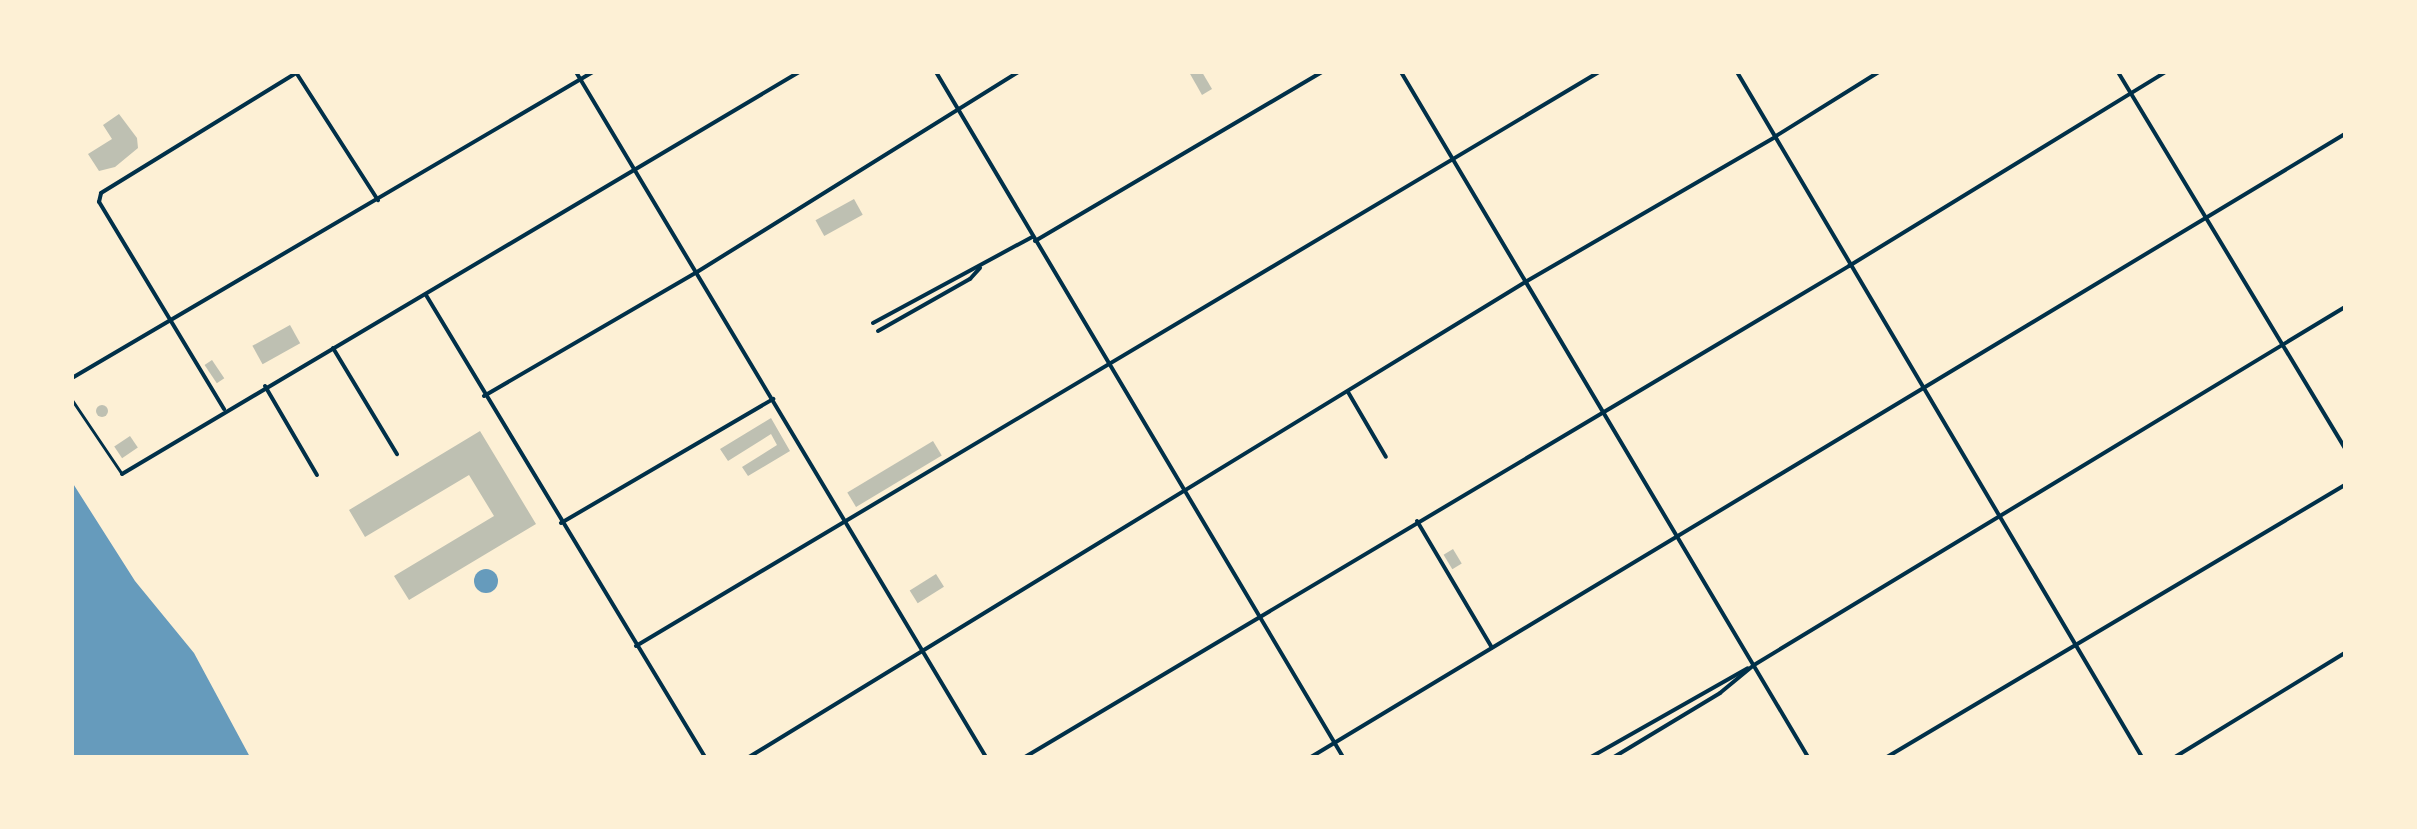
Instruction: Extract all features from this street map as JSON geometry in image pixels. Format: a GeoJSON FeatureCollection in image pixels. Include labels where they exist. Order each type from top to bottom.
{"type":"FeatureCollection","features":[{"type":"Feature","properties":{"kind":"street"},"geometry":{"type":"LineString","coordinates":[[224,409],[100,211],[101,193],[297,72],[378,200]]}},
{"type":"Feature","properties":{"kind":"street"},"geometry":{"type":"LineString","coordinates":[[576,72],[638,169],[986,757]]}},
{"type":"Feature","properties":{"kind":"street"},"geometry":{"type":"LineString","coordinates":[[72,378],[593,72]]}},
{"type":"Feature","properties":{"kind":"street"},"geometry":{"type":"LineString","coordinates":[[72,400],[122,474],[224,409],[426,295],[799,72]]}},
{"type":"Feature","properties":{"kind":"street"},"geometry":{"type":"LineString","coordinates":[[936,72],[1034,239],[1112,363],[1343,757]]}},
{"type":"Feature","properties":{"kind":"street"},"geometry":{"type":"LineString","coordinates":[[484,396],[697,272],[957,107],[1018,72]]}},
{"type":"Feature","properties":{"kind":"street"},"geometry":{"type":"LineString","coordinates":[[873,323],[1034,239],[1322,72]]}},
{"type":"Feature","properties":{"kind":"street"},"geometry":{"type":"LineString","coordinates":[[1401,72],[1808,757]]}},
{"type":"Feature","properties":{"kind":"street"},"geometry":{"type":"LineString","coordinates":[[636,646],[849,523],[1599,72]]}},
{"type":"Feature","properties":{"kind":"street"},"geometry":{"type":"LineString","coordinates":[[1737,72],[2142,757]]}},
{"type":"Feature","properties":{"kind":"street"},"geometry":{"type":"LineString","coordinates":[[749,757],[1527,281],[1775,137],[1879,72]]}},
{"type":"Feature","properties":{"kind":"street"},"geometry":{"type":"LineString","coordinates":[[2118,72],[2281,347],[2345,448]]}},
{"type":"Feature","properties":{"kind":"street"},"geometry":{"type":"LineString","coordinates":[[1025,757],[1601,410],[1849,266],[2165,72]]}},
{"type":"Feature","properties":{"kind":"street"},"geometry":{"type":"LineString","coordinates":[[1311,757],[2206,221],[2345,134]]}},
{"type":"Feature","properties":{"kind":"street"},"geometry":{"type":"LineString","coordinates":[[878,331],[970,279],[980,268]]}},
{"type":"Feature","properties":{"kind":"street"},"geometry":{"type":"LineString","coordinates":[[426,295],[484,396],[705,757]]}},
{"type":"Feature","properties":{"kind":"street"},"geometry":{"type":"LineString","coordinates":[[1591,757],[1754,665],[2345,307]]}},
{"type":"Feature","properties":{"kind":"street"},"geometry":{"type":"LineString","coordinates":[[333,348],[397,454]]}},
{"type":"Feature","properties":{"kind":"street"},"geometry":{"type":"LineString","coordinates":[[265,386],[317,475]]}},
{"type":"Feature","properties":{"kind":"street"},"geometry":{"type":"LineString","coordinates":[[1348,392],[1386,457]]}},
{"type":"Feature","properties":{"kind":"street"},"geometry":{"type":"LineString","coordinates":[[561,523],[773,399]]}},
{"type":"Feature","properties":{"kind":"street"},"geometry":{"type":"LineString","coordinates":[[1887,757],[2345,485]]}},
{"type":"Feature","properties":{"kind":"street"},"geometry":{"type":"LineString","coordinates":[[1417,521],[1492,648]]}},
{"type":"Feature","properties":{"kind":"street"},"geometry":{"type":"LineString","coordinates":[[2175,757],[2345,653]]}},
{"type":"Feature","properties":{"kind":"street"},"geometry":{"type":"LineString","coordinates":[[1614,757],[1720,693],[1754,665]]}},
{"type":"Feature","properties":{"kind":"water"},"geometry":{"type":"Polygon","coordinates":[[[72,482],[135,581],[194,653],[250,757],[72,757],[72,482]]]}},
{"type":"Feature","properties":{"kind":"water"},"geometry":{"type":"Polygon","coordinates":[[[486,569],[495,572],[498,581],[495,590],[486,593],[477,590],[474,581],[477,572],[486,569]]]}},
{"type":"Feature","properties":{"kind":"building"},"geometry":{"type":"Polygon","coordinates":[[[1189,72],[1202,72],[1212,89],[1202,95],[1189,72]]]}},
{"type":"Feature","properties":{"kind":"building"},"geometry":{"type":"Polygon","coordinates":[[[119,114],[137,138],[138,148],[115,167],[99,171],[88,154],[112,139],[103,125],[119,114]]]}},
{"type":"Feature","properties":{"kind":"building"},"geometry":{"type":"Polygon","coordinates":[[[854,199],[863,215],[824,236],[816,220],[854,199]]]}},
{"type":"Feature","properties":{"kind":"building"},"geometry":{"type":"Polygon","coordinates":[[[290,325],[300,343],[263,364],[252,346],[290,325]]]}},
{"type":"Feature","properties":{"kind":"building"},"geometry":{"type":"Polygon","coordinates":[[[212,360],[224,378],[217,383],[205,365],[212,360]]]}},
{"type":"Feature","properties":{"kind":"building"},"geometry":{"type":"Polygon","coordinates":[[[102,405],[108,411],[102,417],[96,411],[102,405]]]}},
{"type":"Feature","properties":{"kind":"building"},"geometry":{"type":"Polygon","coordinates":[[[771,418],[790,451],[748,476],[742,467],[777,445],[771,434],[728,461],[720,449],[771,418]]]}},
{"type":"Feature","properties":{"kind":"building"},"geometry":{"type":"Polygon","coordinates":[[[480,431],[536,524],[409,600],[394,576],[494,516],[469,475],[365,537],[349,510],[480,431]]]}},
{"type":"Feature","properties":{"kind":"building"},"geometry":{"type":"Polygon","coordinates":[[[130,436],[138,448],[122,458],[114,447],[130,436]]]}},
{"type":"Feature","properties":{"kind":"building"},"geometry":{"type":"Polygon","coordinates":[[[933,441],[942,456],[856,507],[847,493],[933,441]]]}},
{"type":"Feature","properties":{"kind":"building"},"geometry":{"type":"Polygon","coordinates":[[[1453,549],[1462,564],[1452,569],[1444,555],[1453,549]]]}},
{"type":"Feature","properties":{"kind":"building"},"geometry":{"type":"Polygon","coordinates":[[[936,574],[944,587],[918,603],[910,590],[936,574]]]}}]}
